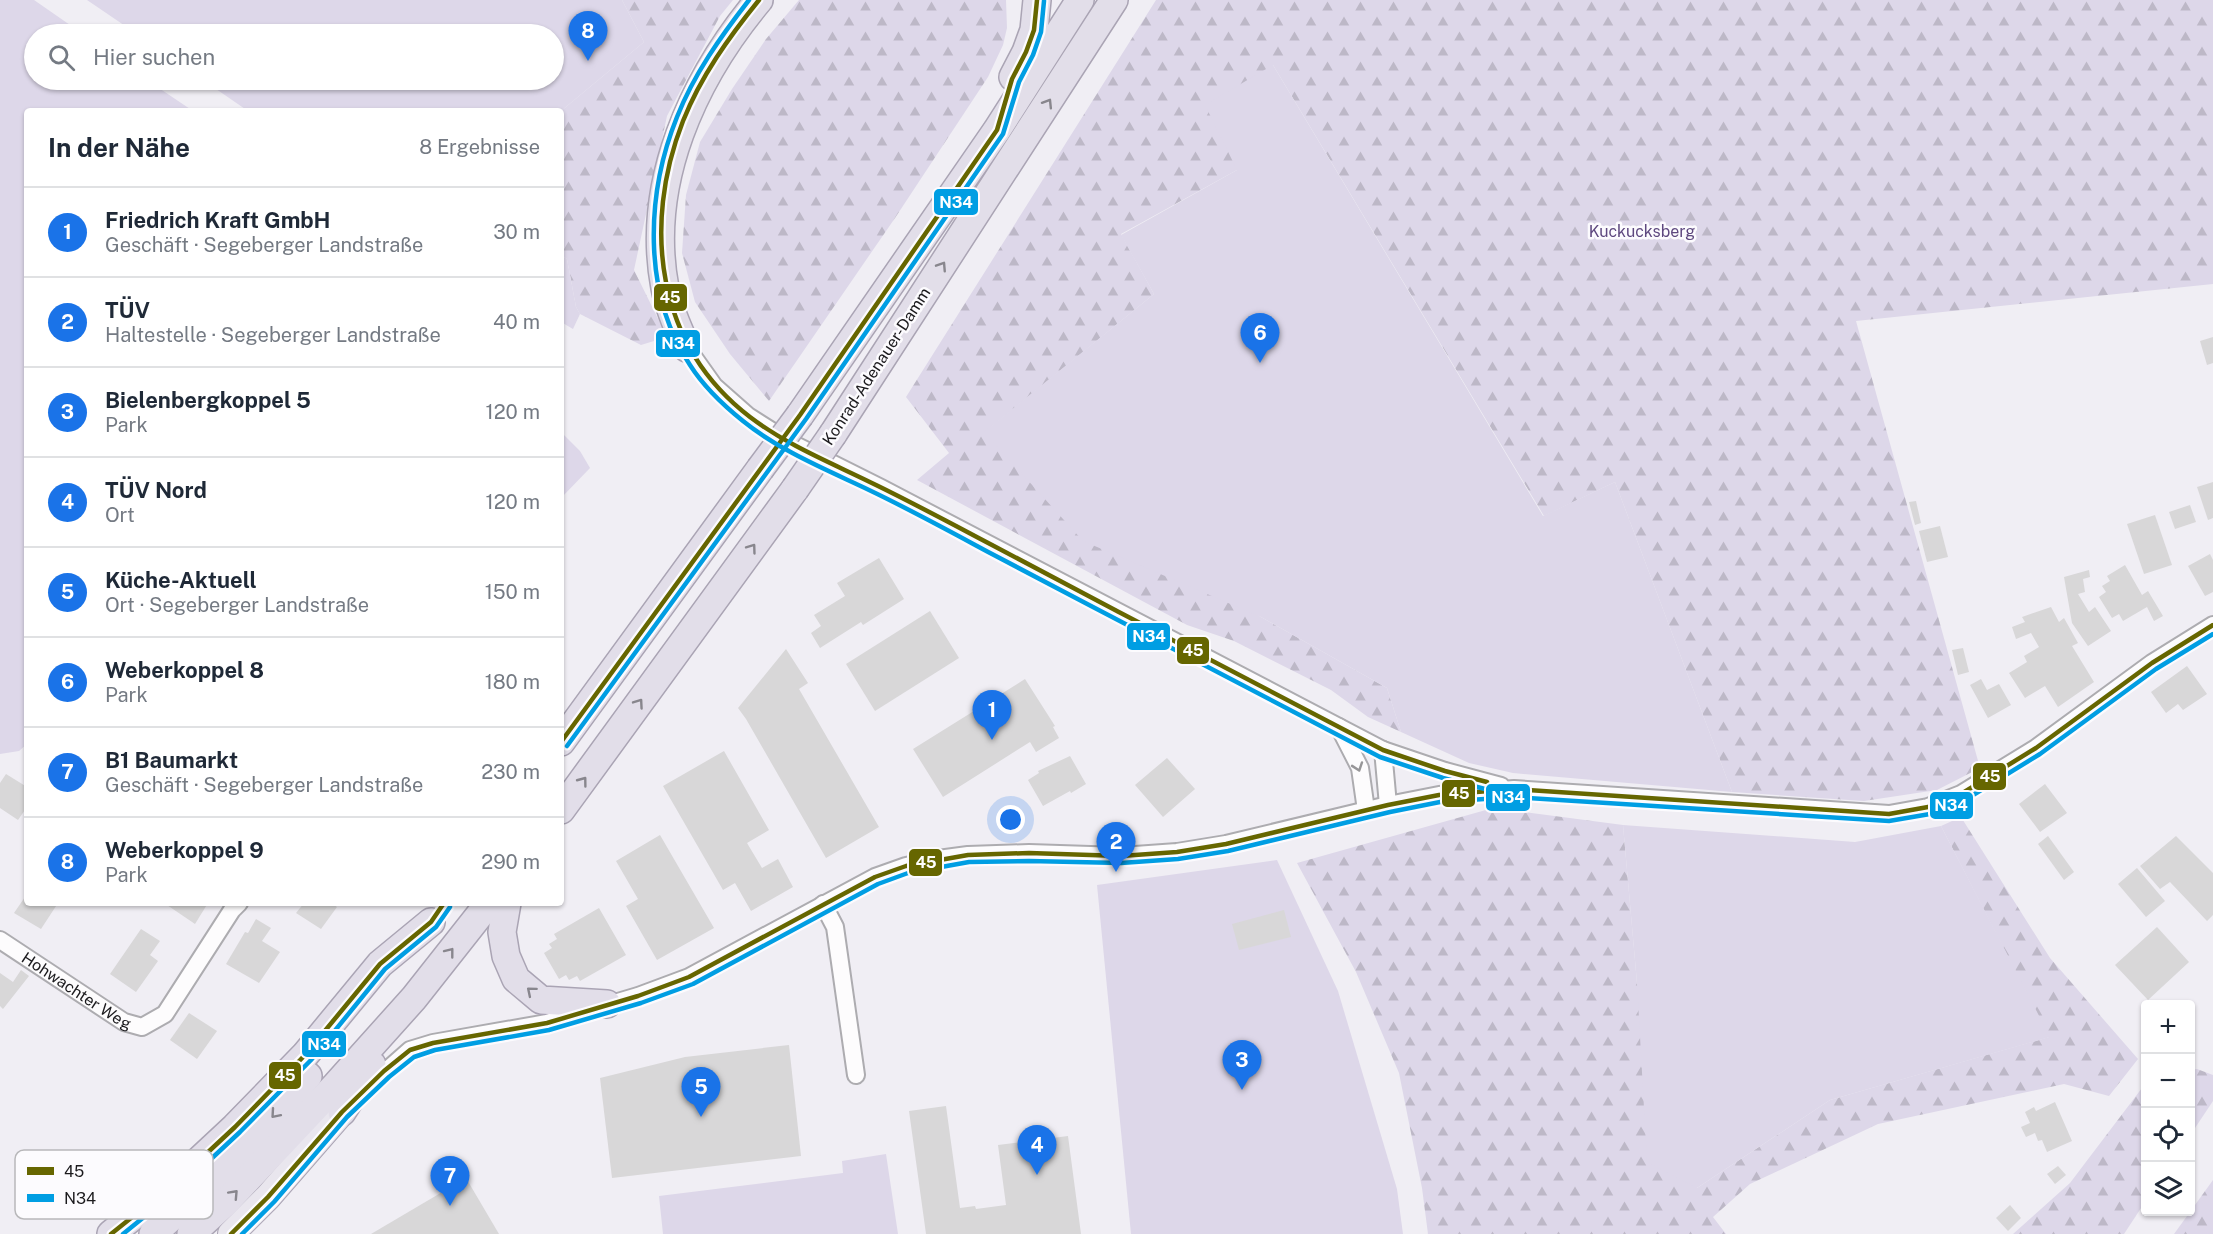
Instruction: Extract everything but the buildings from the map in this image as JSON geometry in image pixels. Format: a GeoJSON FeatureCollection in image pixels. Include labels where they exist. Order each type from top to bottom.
{"type":"FeatureCollection","features":[{"type":"Feature","properties":{"kind":"highway"},"geometry":{"type":"LineString","coordinates":[[687,348],[671,311],[662,264],[660,236],[662,204],[668,172],[677,137],[690,106],[729,38],[759,0]]}},
{"type":"Feature","properties":{"kind":"highway"},"geometry":{"type":"LineString","coordinates":[[997,130],[1012,79],[1034,30],[1037,0]]}},
{"type":"Feature","properties":{"kind":"highway","name":"Konrad-Adenauer-Damm"},"geometry":{"type":"LineString","coordinates":[[564,738],[800,415],[997,130],[1080,0]]}},
{"type":"Feature","properties":{"kind":"highway","name":"Konrad-Adenauer-Damm"},"geometry":{"type":"LineString","coordinates":[[564,806],[833,434],[1114,0]]}},
{"type":"Feature","properties":{"kind":"highway"},"geometry":{"type":"LineString","coordinates":[[213,1213],[250,1177],[414,998],[487,906]]}},
{"type":"Feature","properties":{"kind":"highway"},"geometry":{"type":"LineString","coordinates":[[506,906],[502,932],[506,957],[516,979],[541,1000],[607,1004]]}},
{"type":"Feature","properties":{"kind":"highway"},"geometry":{"type":"LineString","coordinates":[[210,1150],[305,1055],[380,964],[437,912]]}},
{"type":"Feature","properties":{"kind":"highway"},"geometry":{"type":"LineString","coordinates":[[213,1179],[242,1153],[317,1066],[437,912]]}},
{"type":"Feature","properties":{"kind":"highway"},"geometry":{"type":"LineString","coordinates":[[342,1112],[414,998]]}},
{"type":"Feature","properties":{"kind":"highway"},"geometry":{"type":"LineString","coordinates":[[111,1234],[130,1219]]}},
{"type":"Feature","properties":{"kind":"highway"},"geometry":{"type":"LineString","coordinates":[[153,1234],[169,1219]]}},
{"type":"Feature","properties":{"kind":"highway"},"geometry":{"type":"LineString","coordinates":[[191,1234],[207,1219]]}},
{"type":"Feature","properties":{"kind":"main road"},"geometry":{"type":"LineString","coordinates":[[231,1234],[268,1197],[342,1112]]}},
{"type":"Feature","properties":{"kind":"street"},"geometry":{"type":"LineString","coordinates":[[687,348],[714,386],[748,416],[789,442],[1383,750],[1445,771],[1514,789]]}},
{"type":"Feature","properties":{"kind":"street"},"geometry":{"type":"LineString","coordinates":[[342,1112],[410,1050],[433,1043],[547,1023],[638,996],[689,977],[875,877],[938,859],[988,853],[1121,856],[1177,852],[1226,844],[1439,795],[1514,789],[1888,814],[1928,807],[1961,794],[2036,748],[2152,663],[2213,625]]}},
{"type":"Feature","properties":{"kind":"street"},"geometry":{"type":"LineString","coordinates":[[1339,727],[1360,768],[1366,810]]}},
{"type":"Feature","properties":{"kind":"street"},"geometry":{"type":"LineString","coordinates":[[1383,750],[1388,805]]}},
{"type":"Feature","properties":{"kind":"street"},"geometry":{"type":"LineString","coordinates":[[823,904],[835,927],[856,1075]]}},
{"type":"Feature","properties":{"kind":"street","name":"Hohwachter Weg"},"geometry":{"type":"LineString","coordinates":[[0,940],[124,1022],[142,1027],[165,1014],[236,906]]}},
{"type":"Feature","properties":{"kind":"green space"},"geometry":{"type":"Polygon","coordinates":[[[0,0],[34,0],[69,24],[24,24],[24,90],[162,90],[189,108],[24,108],[24,747],[19,751],[0,754],[0,0]]]}},
{"type":"Feature","properties":{"kind":"green space"},"geometry":{"type":"Polygon","coordinates":[[[87,0],[622,0],[644,42],[564,109],[244,108],[218,90],[564,90],[564,24],[122,24],[87,0]]]}},
{"type":"Feature","properties":{"kind":"green space"},"geometry":{"type":"Polygon","coordinates":[[[622,0],[733,0],[720,16],[667,116],[634,270],[667,337],[641,345],[580,314],[576,307],[567,259],[564,257],[564,109],[644,42],[622,0]]]}},
{"type":"Feature","properties":{"kind":"green space"},"geometry":{"type":"Polygon","coordinates":[[[799,0],[1006,0],[1007,28],[1003,45],[988,77],[895,218],[769,401],[730,354],[695,302],[682,253],[686,195],[700,142],[766,39],[799,0]]]}},
{"type":"Feature","properties":{"kind":"green space","name":"Kuckucksberg"},"geometry":{"type":"Polygon","coordinates":[[[1156,0],[2213,0],[2213,284],[1856,321],[1980,768],[1937,790],[1864,801],[1732,792],[1615,482],[1544,516],[1273,65],[1237,170],[1121,234],[1154,294],[985,432],[1261,617],[1387,688],[1401,732],[1368,717],[1331,690],[1234,641],[1187,625],[917,480],[949,453],[906,397],[1156,0]]]}},
{"type":"Feature","properties":{"kind":"green space"},"geometry":{"type":"Polygon","coordinates":[[[1273,65],[1543,516],[1615,482],[1732,792],[1513,773],[1469,763],[1401,732],[1387,688],[1261,617],[1083,541],[984,432],[1154,294],[1121,235],[1237,170],[1205,105],[1273,65]]]}},
{"type":"Feature","properties":{"kind":"green space"},"geometry":{"type":"Polygon","coordinates":[[[564,257],[567,259],[576,307],[580,314],[573,329],[564,324],[564,257]]]}},
{"type":"Feature","properties":{"kind":"green space"},"geometry":{"type":"Polygon","coordinates":[[[564,435],[580,451],[590,468],[564,495],[564,435]]]}},
{"type":"Feature","properties":{"kind":"green space"},"geometry":{"type":"Polygon","coordinates":[[[1493,808],[1623,825],[1637,983],[1697,1188],[1830,1100],[2049,1037],[1941,826],[1961,817],[2050,958],[2138,1059],[2109,1096],[2064,1084],[1878,1124],[1750,1184],[1713,1217],[1726,1234],[1428,1234],[1422,1188],[1399,1073],[1356,972],[1297,863],[1493,808]]]}},
{"type":"Feature","properties":{"kind":"green space"},"geometry":{"type":"Polygon","coordinates":[[[1623,825],[1855,842],[1941,826],[2050,1037],[1830,1100],[1697,1188],[1647,1162],[1637,983],[1623,825]]]}},
{"type":"Feature","properties":{"kind":"green space"},"geometry":{"type":"Polygon","coordinates":[[[1277,860],[1338,991],[1397,1189],[1403,1234],[1131,1234],[1097,885],[1277,860]]]}},
{"type":"Feature","properties":{"kind":"green space"},"geometry":{"type":"Polygon","coordinates":[[[2195,1069],[2213,1075],[2213,1101],[2195,1128],[2195,1108],[2195,1069]]]}},
{"type":"Feature","properties":{"kind":"green space"},"geometry":{"type":"Polygon","coordinates":[[[2141,1089],[2141,1208],[2124,1234],[2013,1234],[2070,1183],[2141,1089]]]}},
{"type":"Feature","properties":{"kind":"green space"},"geometry":{"type":"Polygon","coordinates":[[[886,1154],[898,1234],[663,1234],[659,1196],[843,1173],[842,1161],[886,1154]]]}},
{"type":"Feature","properties":{"kind":"green space"},"geometry":{"type":"Polygon","coordinates":[[[2213,1180],[2213,1234],[2174,1234],[2187,1216],[2195,1216],[2195,1205],[2213,1180]]]}},
{"type":"Feature","properties":{"kind":"transit line","name":"N34"},"geometry":{"type":"LineString","coordinates":[[749,0],[709,56],[684,101],[667,147],[659,178],[655,210],[654,243],[663,307],[674,337],[690,365],[714,395],[757,432],[788,451],[916,513],[1380,757],[1485,789]]}},
{"type":"Feature","properties":{"kind":"transit line","name":"45"},"geometry":{"type":"LineString","coordinates":[[759,0],[716,58],[690,104],[670,161],[663,201],[661,242],[666,281],[677,319],[694,355],[718,388],[750,417],[795,446],[920,507],[1383,750],[1445,771],[1487,782]]}},
{"type":"Feature","properties":{"kind":"transit line","name":"45"},"geometry":{"type":"LineString","coordinates":[[564,738],[800,415],[997,130],[1012,79],[1034,30],[1037,0]]}},
{"type":"Feature","properties":{"kind":"transit line","name":"N34"},"geometry":{"type":"LineString","coordinates":[[567,746],[806,419],[1003,134],[1019,82],[1033,55],[1041,32],[1044,1]]}},
{"type":"Feature","properties":{"kind":"transit line","name":"45"},"geometry":{"type":"LineString","coordinates":[[231,1234],[268,1197],[342,1112],[384,1071],[410,1050],[433,1043],[547,1023],[638,996],[689,977],[875,877],[906,866],[968,855],[1029,853],[1121,856],[1177,852],[1226,844],[1439,795],[1514,789],[1889,814],[1928,807],[1961,794],[2036,748],[2152,663],[2213,625]]}},
{"type":"Feature","properties":{"kind":"transit line","name":"N34"},"geometry":{"type":"LineString","coordinates":[[242,1234],[274,1202],[347,1117],[414,1057],[435,1050],[549,1030],[641,1003],[693,984],[878,884],[908,873],[969,862],[1121,863],[1178,859],[1228,851],[1440,802],[1514,797],[1889,821],[1930,814],[1965,800],[2040,754],[2156,669],[2213,634]]}},
{"type":"Feature","properties":{"kind":"transit line","name":"45"},"geometry":{"type":"LineString","coordinates":[[210,1150],[305,1055],[380,964],[431,922],[442,906]]}},
{"type":"Feature","properties":{"kind":"transit line","name":"N34"},"geometry":{"type":"LineString","coordinates":[[213,1157],[311,1060],[385,969],[436,927],[450,907]]}},
{"type":"Feature","properties":{"kind":"transit line","name":"45"},"geometry":{"type":"LineString","coordinates":[[111,1234],[130,1219]]}},
{"type":"Feature","properties":{"kind":"transit line","name":"N34"},"geometry":{"type":"LineString","coordinates":[[123,1234],[142,1219]]}},
{"type":"Feature","properties":{"kind":"place","name":"Weberkoppel 9"},"geometry":{"type":"Point","coordinates":[588,61]}},
{"type":"Feature","properties":{"kind":"place","name":"Weberkoppel 8"},"geometry":{"type":"Point","coordinates":[1260,363]}},
{"type":"Feature","properties":{"kind":"place","name":"Friedrich Kraft GmbH"},"geometry":{"type":"Point","coordinates":[992,740]}},
{"type":"Feature","properties":{"kind":"place","name":"TÜV"},"geometry":{"type":"Point","coordinates":[1116,872]}},
{"type":"Feature","properties":{"kind":"place","name":"Bielenbergkoppel 5"},"geometry":{"type":"Point","coordinates":[1242,1090]}},
{"type":"Feature","properties":{"kind":"place","name":"Küche-Aktuell"},"geometry":{"type":"Point","coordinates":[701,1117]}},
{"type":"Feature","properties":{"kind":"place","name":"TÜV Nord"},"geometry":{"type":"Point","coordinates":[1037,1175]}},
{"type":"Feature","properties":{"kind":"place","name":"B1 Baumarkt"},"geometry":{"type":"Point","coordinates":[450,1206]}}]}
